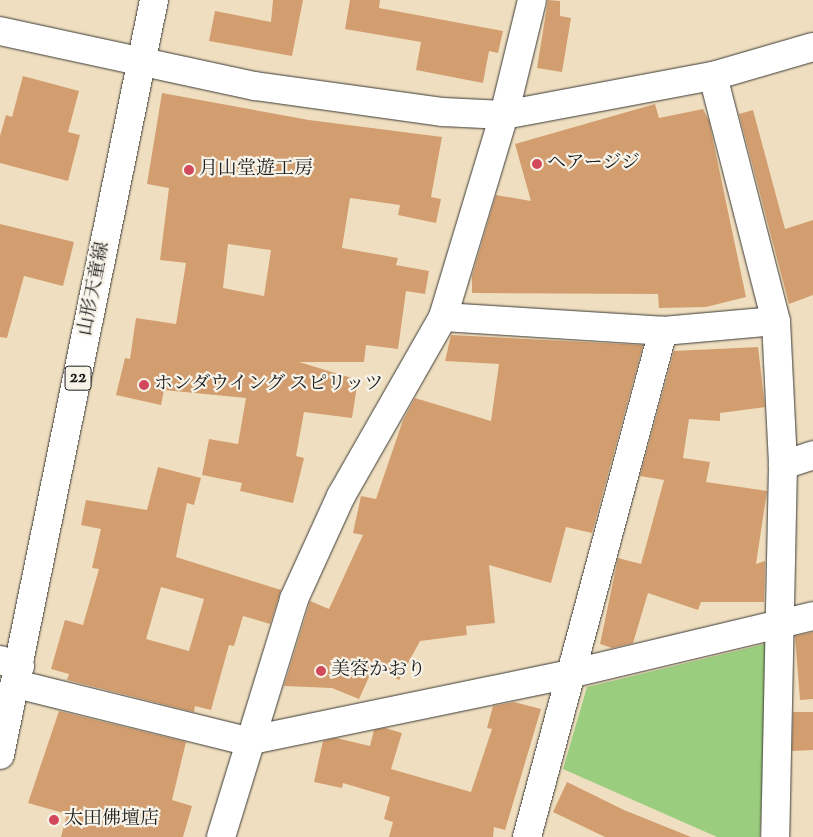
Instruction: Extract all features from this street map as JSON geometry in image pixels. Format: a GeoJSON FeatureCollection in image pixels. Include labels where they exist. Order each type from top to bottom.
{"type":"FeatureCollection","features":[{"type":"Feature","properties":{"kind":"street","name":"山形天童線"},"geometry":{"type":"LineString","coordinates":[[0,755],[12,670],[154,0]]}},
{"type":"Feature","properties":{"kind":"street"},"geometry":{"type":"LineString","coordinates":[[220,837],[247,741],[294,599],[325,531],[443,317],[504,115],[532,0]]}},
{"type":"Feature","properties":{"kind":"street"},"geometry":{"type":"LineString","coordinates":[[0,31],[140,63],[255,86],[443,112],[504,115],[713,76],[813,48]]}},
{"type":"Feature","properties":{"kind":"street"},"geometry":{"type":"LineString","coordinates":[[713,76],[776,321],[783,465],[775,837]]}},
{"type":"Feature","properties":{"kind":"street"},"geometry":{"type":"LineString","coordinates":[[443,317],[663,332],[776,321]]}},
{"type":"Feature","properties":{"kind":"street"},"geometry":{"type":"LineString","coordinates":[[527,837],[574,673],[663,332]]}},
{"type":"Feature","properties":{"kind":"street"},"geometry":{"type":"LineString","coordinates":[[783,465],[813,455]]}},
{"type":"Feature","properties":{"kind":"street"},"geometry":{"type":"LineString","coordinates":[[12,670],[247,741],[574,673],[813,616]]}},
{"type":"Feature","properties":{"kind":"green space"},"geometry":{"type":"Polygon","coordinates":[[[769,643],[760,837],[717,837],[563,769],[587,687],[769,643]]]}},
{"type":"Feature","properties":{"kind":"building"},"geometry":{"type":"Polygon","coordinates":[[[273,0],[303,0],[292,56],[209,41],[215,11],[271,22],[273,0]]]}},
{"type":"Feature","properties":{"kind":"building"},"geometry":{"type":"Polygon","coordinates":[[[350,0],[380,0],[379,8],[503,31],[498,53],[489,51],[483,83],[416,70],[421,42],[345,29],[350,0]]]}},
{"type":"Feature","properties":{"kind":"building"},"geometry":{"type":"Polygon","coordinates":[[[548,0],[560,1],[560,16],[571,18],[562,72],[537,68],[548,0]]]}},
{"type":"Feature","properties":{"kind":"building"},"geometry":{"type":"Polygon","coordinates":[[[23,76],[79,91],[68,132],[80,135],[68,181],[0,163],[0,136],[6,115],[12,117],[23,76]]]}},
{"type":"Feature","properties":{"kind":"building"},"geometry":{"type":"Polygon","coordinates":[[[162,93],[309,120],[442,137],[431,197],[441,199],[436,223],[398,215],[400,205],[350,198],[342,248],[398,258],[396,265],[429,271],[425,294],[406,291],[398,349],[366,345],[364,362],[299,362],[358,380],[352,418],[304,412],[296,456],[304,458],[293,503],[240,491],[242,483],[202,475],[209,439],[238,444],[246,398],[164,390],[161,405],[116,395],[125,358],[130,359],[136,318],[176,324],[186,263],[160,260],[169,188],[147,184],[162,93]],[[228,244],[223,288],[264,296],[271,250],[228,244]]]}},
{"type":"Feature","properties":{"kind":"building"},"geometry":{"type":"Polygon","coordinates":[[[655,104],[659,118],[703,109],[709,121],[746,297],[706,307],[659,308],[658,294],[472,293],[472,276],[496,195],[531,201],[515,144],[655,104]]]}},
{"type":"Feature","properties":{"kind":"building"},"geometry":{"type":"Polygon","coordinates":[[[753,110],[785,229],[813,220],[813,295],[789,304],[739,114],[753,110]]]}},
{"type":"Feature","properties":{"kind":"building"},"geometry":{"type":"Polygon","coordinates":[[[0,224],[74,242],[63,286],[24,276],[7,338],[0,337],[0,224]]]}},
{"type":"Feature","properties":{"kind":"building"},"geometry":{"type":"Polygon","coordinates":[[[451,335],[643,345],[592,533],[566,527],[551,583],[489,565],[495,623],[466,626],[467,635],[420,641],[399,680],[374,666],[359,699],[332,688],[284,686],[310,601],[329,609],[363,535],[353,533],[361,496],[376,499],[403,420],[415,398],[491,421],[499,364],[445,361],[451,335]]]}},
{"type":"Feature","properties":{"kind":"building"},"geometry":{"type":"Polygon","coordinates":[[[758,347],[765,407],[720,413],[720,421],[689,419],[683,458],[710,462],[706,482],[767,491],[756,564],[765,561],[764,602],[701,602],[698,610],[648,593],[633,643],[612,648],[600,644],[618,558],[641,564],[664,480],[640,476],[674,351],[758,347]]]}},
{"type":"Feature","properties":{"kind":"building"},"geometry":{"type":"Polygon","coordinates":[[[158,467],[201,478],[194,505],[187,503],[176,557],[281,590],[270,624],[243,616],[234,646],[229,645],[211,710],[195,706],[194,712],[67,680],[69,674],[51,669],[65,620],[83,625],[99,569],[92,568],[101,529],[81,525],[86,500],[147,510],[158,467]],[[161,587],[146,639],[189,651],[204,599],[161,587]]]}},
{"type":"Feature","properties":{"kind":"building"},"geometry":{"type":"Polygon","coordinates":[[[813,632],[813,699],[800,700],[795,636],[813,632]]]}},
{"type":"Feature","properties":{"kind":"building"},"geometry":{"type":"Polygon","coordinates":[[[514,702],[541,709],[505,830],[494,827],[493,837],[389,837],[393,822],[384,819],[390,797],[343,783],[342,788],[314,782],[323,741],[336,738],[370,746],[374,730],[385,728],[402,733],[391,769],[471,792],[492,729],[487,728],[493,706],[514,702]]]}},
{"type":"Feature","properties":{"kind":"building"},"geometry":{"type":"Polygon","coordinates":[[[59,711],[186,742],[172,800],[192,806],[183,837],[61,837],[67,814],[28,803],[59,711]]]}},
{"type":"Feature","properties":{"kind":"building"},"geometry":{"type":"Polygon","coordinates":[[[793,712],[813,712],[813,750],[792,751],[793,712]]]}},
{"type":"Feature","properties":{"kind":"building"},"geometry":{"type":"Polygon","coordinates":[[[567,782],[624,810],[691,837],[605,837],[553,812],[567,782]]]}},
{"type":"Feature","properties":{"kind":"place","name":"ヘアージジ"},"geometry":{"type":"Point","coordinates":[537,164]}},
{"type":"Feature","properties":{"kind":"place","name":"月山堂遊工房"},"geometry":{"type":"Point","coordinates":[189,170]}},
{"type":"Feature","properties":{"kind":"place","name":"ホンダウイング スピリッツ"},"geometry":{"type":"Point","coordinates":[144,385]}},
{"type":"Feature","properties":{"kind":"place","name":"美容かおり"},"geometry":{"type":"Point","coordinates":[321,671]}},
{"type":"Feature","properties":{"kind":"place","name":"太田佛壇店"},"geometry":{"type":"Point","coordinates":[54,820]}}]}
